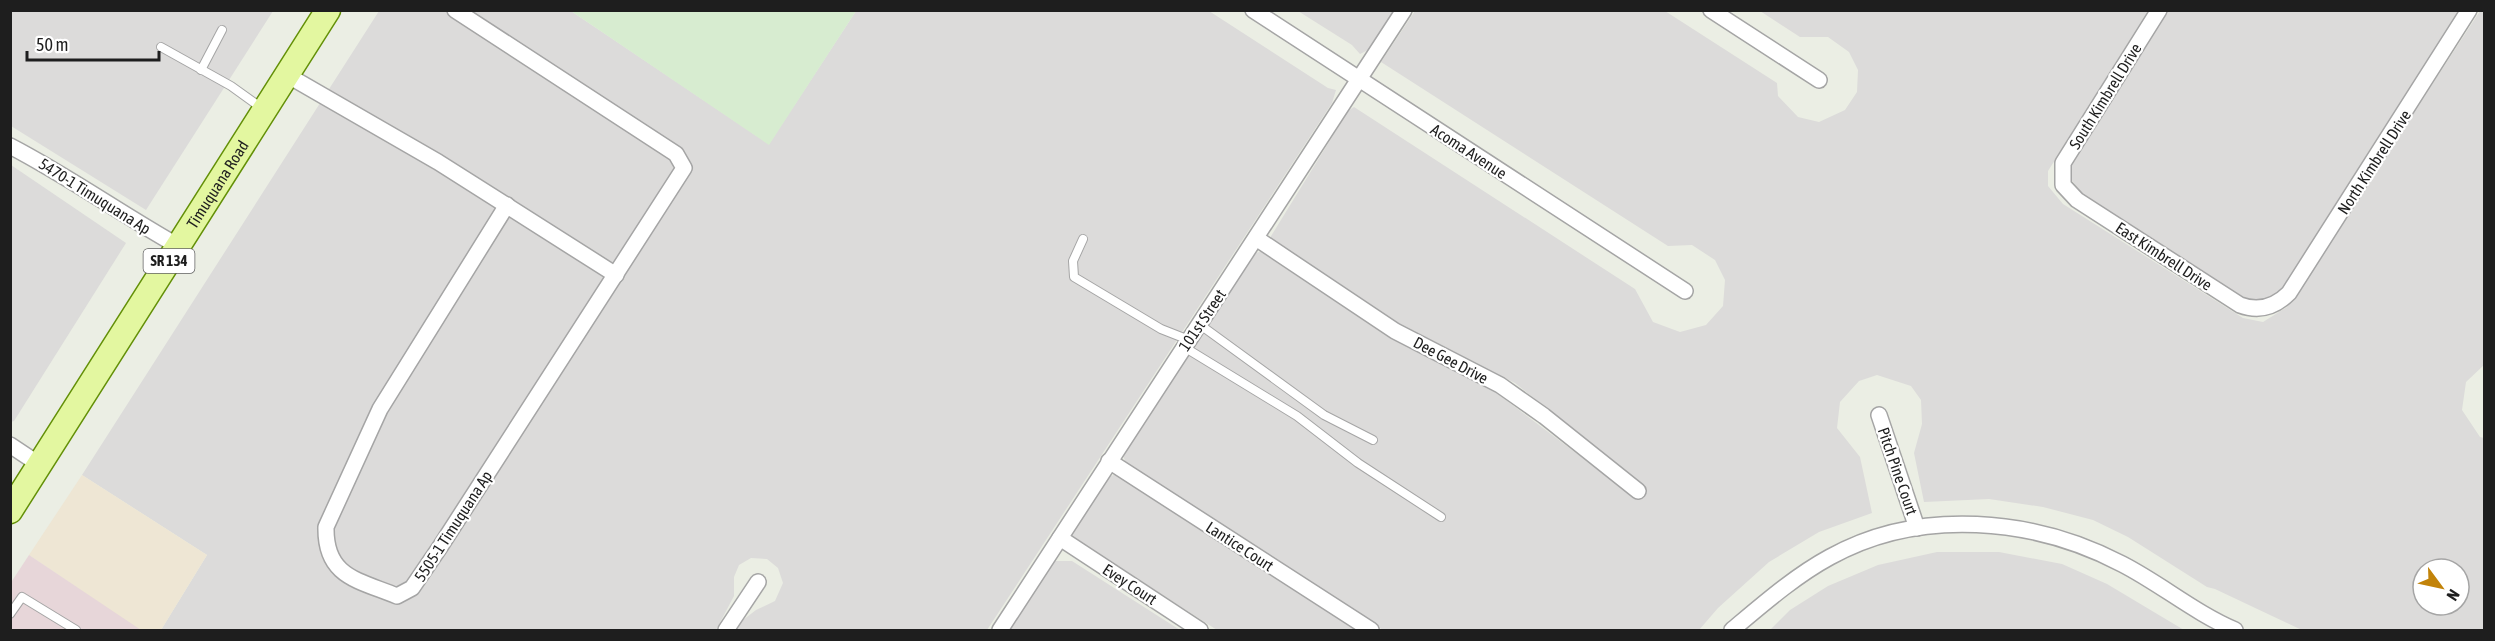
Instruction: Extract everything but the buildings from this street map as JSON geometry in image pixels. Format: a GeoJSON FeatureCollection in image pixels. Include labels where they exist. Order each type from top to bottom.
{"type":"FeatureCollection","features":[{"type":"Feature","properties":{"kind":"main road","name":"Timuquana Road"},"geometry":{"type":"LineString","coordinates":[[10,511],[328,10]]}},
{"type":"Feature","properties":{"kind":"street"},"geometry":{"type":"LineString","coordinates":[[287,75],[507,205],[616,275],[684,168],[681,160],[455,10]]}},
{"type":"Feature","properties":{"kind":"street","name":"Acoma Avenue"},"geometry":{"type":"LineString","coordinates":[[1252,10],[1685,291]]}},
{"type":"Feature","properties":{"kind":"street","name":"101st Street"},"geometry":{"type":"LineString","coordinates":[[1000,630],[1404,10]]}},
{"type":"Feature","properties":{"kind":"street"},"geometry":{"type":"LineString","coordinates":[[1711,10],[1819,80]]}},
{"type":"Feature","properties":{"kind":"street","name":"South Kimbrell Drive"},"geometry":{"type":"LineString","coordinates":[[2063,185],[2063,163],[2159,10]]}},
{"type":"Feature","properties":{"kind":"street","name":"North Kimbrell Drive"},"geometry":{"type":"LineString","coordinates":[[2272,307],[2289,293],[2469,10]]}},
{"type":"Feature","properties":{"kind":"street","name":"5470-1 Timuquana Ap"},"geometry":{"type":"LineString","coordinates":[[10,146],[59,171],[111,208],[178,246]]}},
{"type":"Feature","properties":{"kind":"street","name":"East Kimbrell Drive"},"geometry":{"type":"LineString","coordinates":[[2063,185],[2076,200],[2240,305],[2250,309],[2272,307]]}},
{"type":"Feature","properties":{"kind":"street","name":"5505-1 Timuquana Ap"},"geometry":{"type":"LineString","coordinates":[[507,205],[380,409],[326,527],[326,547],[329,556],[339,570],[397,597],[412,588],[616,275]]}},
{"type":"Feature","properties":{"kind":"street","name":"Dee Gee Drive"},"geometry":{"type":"LineString","coordinates":[[1256,238],[1395,331],[1500,386],[1544,416],[1638,491]]}},
{"type":"Feature","properties":{"kind":"street","name":"Pitch Pine Court"},"geometry":{"type":"LineString","coordinates":[[1879,415],[1917,528]]}},
{"type":"Feature","properties":{"kind":"street"},"geometry":{"type":"LineString","coordinates":[[10,445],[40,465]]}},
{"type":"Feature","properties":{"kind":"street","name":"Lantice Court"},"geometry":{"type":"LineString","coordinates":[[1109,461],[1371,630]]}},
{"type":"Feature","properties":{"kind":"street"},"geometry":{"type":"LineString","coordinates":[[1732,630],[1767,601],[1829,557],[1868,539],[1917,528],[1955,524],[1987,525],[2055,536],[2124,565],[2232,630]]}},
{"type":"Feature","properties":{"kind":"street","name":"Evey Court"},"geometry":{"type":"LineString","coordinates":[[1060,538],[1200,630]]}},
{"type":"Feature","properties":{"kind":"street"},"geometry":{"type":"LineString","coordinates":[[726,630],[758,582]]}},
{"type":"Feature","properties":{"kind":"lane"},"geometry":{"type":"LineString","coordinates":[[201,70],[222,30]]}},
{"type":"Feature","properties":{"kind":"lane"},"geometry":{"type":"LineString","coordinates":[[161,47],[231,86],[265,110]]}},
{"type":"Feature","properties":{"kind":"lane"},"geometry":{"type":"LineString","coordinates":[[1083,238],[1073,261],[1074,277],[1187,344],[1297,416],[1358,463],[1441,517]]}},
{"type":"Feature","properties":{"kind":"lane"},"geometry":{"type":"LineString","coordinates":[[1199,324],[1324,415],[1373,440]]}},
{"type":"Feature","properties":{"kind":"lane"},"geometry":{"type":"LineString","coordinates":[[10,614],[22,597],[76,630]]}},
{"type":"Feature","properties":{"kind":"shaded area"},"geometry":{"type":"Polygon","coordinates":[[[10,11],[273,11],[146,210],[11,126],[10,11]]]}},
{"type":"Feature","properties":{"kind":"shaded area"},"geometry":{"type":"Polygon","coordinates":[[[379,11],[571,11],[769,144],[856,11],[1209,11],[1328,88],[1336,90],[1332,103],[987,630],[736,630],[743,620],[756,610],[775,601],[783,583],[778,568],[767,559],[751,558],[739,565],[734,577],[734,596],[716,630],[161,630],[207,555],[82,475],[379,11]]]}},
{"type":"Feature","properties":{"kind":"shaded area"},"geometry":{"type":"Polygon","coordinates":[[[1298,11],[1394,11],[1368,50],[1360,54],[1352,45],[1298,11]]]}},
{"type":"Feature","properties":{"kind":"shaded area"},"geometry":{"type":"Polygon","coordinates":[[[1415,11],[1665,11],[1777,83],[1778,96],[1798,117],[1819,122],[1845,110],[1857,92],[1858,70],[1849,52],[1828,37],[1800,37],[1760,11],[2149,11],[2048,171],[2048,186],[2063,204],[2243,318],[2263,322],[2287,307],[2480,11],[2484,11],[2484,365],[2466,382],[2462,410],[2480,437],[2484,438],[2484,630],[2302,630],[2207,587],[2128,537],[2093,520],[2043,507],[1989,499],[1924,502],[1914,453],[1922,424],[1921,400],[1911,386],[1877,375],[1859,381],[1840,402],[1837,428],[1860,457],[1872,513],[1819,532],[1769,562],[1718,608],[1699,630],[1383,630],[1127,467],[1123,455],[1254,254],[1261,251],[1408,346],[1490,388],[1637,499],[1646,488],[1515,383],[1394,324],[1268,241],[1348,111],[1354,107],[1635,289],[1653,322],[1680,332],[1706,325],[1723,306],[1725,280],[1715,260],[1692,245],[1668,246],[1381,62],[1415,11]]]}},
{"type":"Feature","properties":{"kind":"shaded area"},"geometry":{"type":"Polygon","coordinates":[[[2168,11],[2460,11],[2279,293],[2267,301],[2245,301],[2084,196],[2070,178],[2068,165],[2168,11]]]}},
{"type":"Feature","properties":{"kind":"shaded area"},"geometry":{"type":"Polygon","coordinates":[[[11,165],[126,243],[14,421],[11,422],[11,165]]]}},
{"type":"Feature","properties":{"kind":"shaded area"},"geometry":{"type":"Polygon","coordinates":[[[1116,474],[1358,630],[1217,630],[1071,536],[1107,478],[1116,474]]]}},
{"type":"Feature","properties":{"kind":"shaded area"},"geometry":{"type":"Polygon","coordinates":[[[82,475],[207,555],[161,630],[139,630],[29,555],[82,475]]]}},
{"type":"Feature","properties":{"kind":"shaded area"},"geometry":{"type":"Polygon","coordinates":[[[1937,552],[1999,552],[2062,564],[2107,584],[2184,630],[1770,630],[1790,610],[1828,586],[1878,565],[1937,552]]]}},
{"type":"Feature","properties":{"kind":"shaded area"},"geometry":{"type":"Polygon","coordinates":[[[29,555],[141,630],[11,630],[10,584],[29,555]]]}},
{"type":"Feature","properties":{"kind":"shaded area"},"geometry":{"type":"Polygon","coordinates":[[[1053,561],[1072,561],[1180,630],[1008,630],[1053,561]]]}},
{"type":"Feature","properties":{"kind":"green space"},"geometry":{"type":"Polygon","coordinates":[[[571,11],[856,11],[769,145],[571,11]]]}}]}
